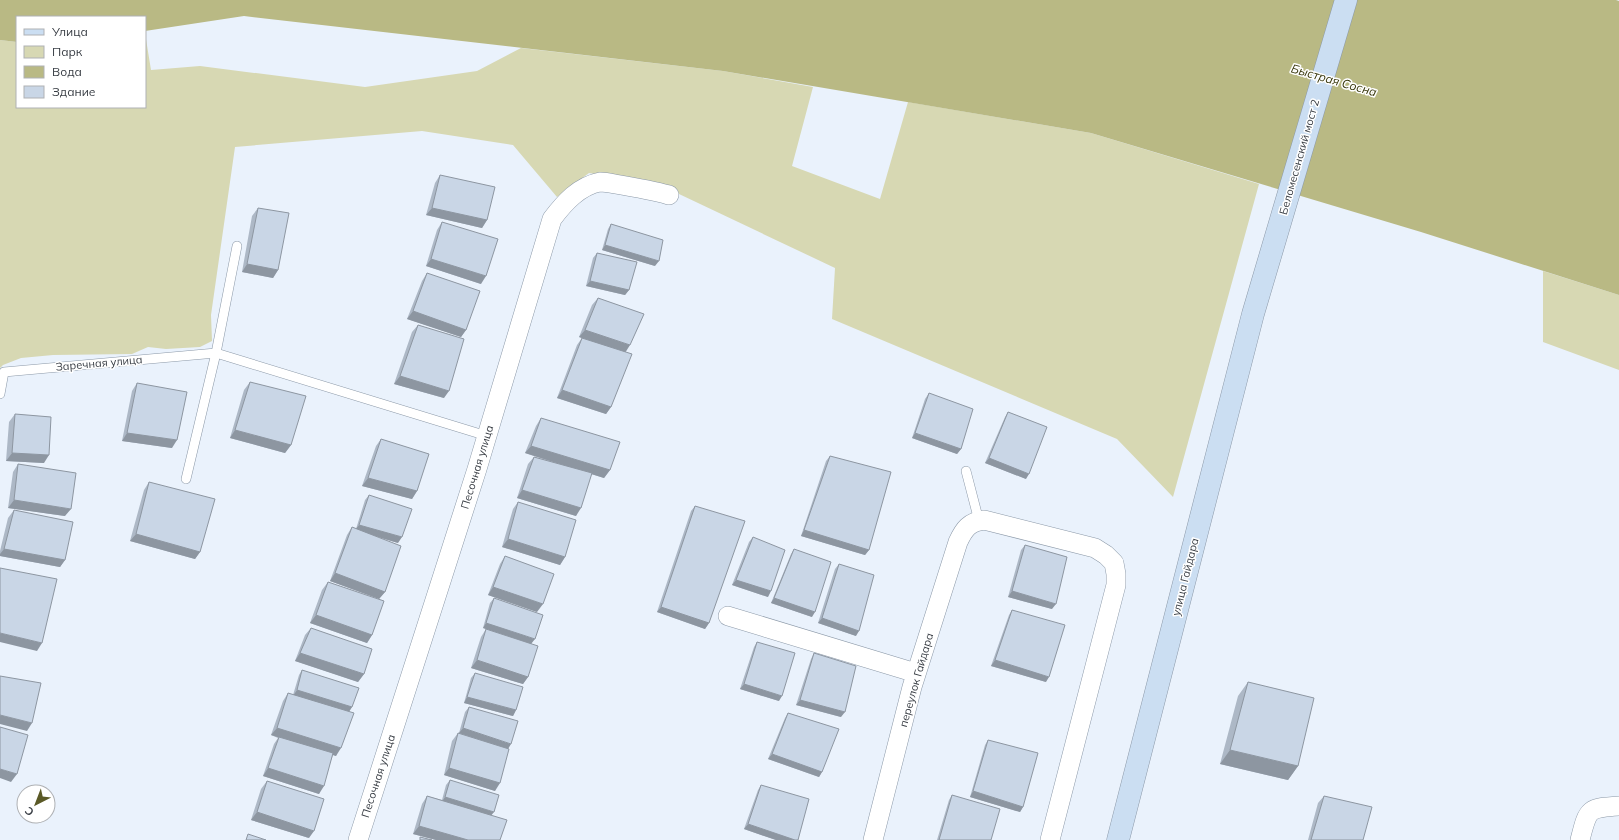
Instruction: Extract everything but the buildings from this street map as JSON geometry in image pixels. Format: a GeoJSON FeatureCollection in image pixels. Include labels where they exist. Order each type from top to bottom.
{"type":"FeatureCollection","features":[{"type":"Feature","properties":{"kind":"main road","name":"Беломесенский мост 2"},"geometry":{"type":"LineString","coordinates":[[1253,314],[1346,0]]}},
{"type":"Feature","properties":{"kind":"main road","name":"улица Гайдара"},"geometry":{"type":"LineString","coordinates":[[1118,840],[1253,314]]}},
{"type":"Feature","properties":{"kind":"street","name":"Песочная улица"},"geometry":{"type":"LineString","coordinates":[[358,840],[487,436],[552,219],[561,206],[572,195],[586,187],[600,182],[640,188],[669,195]]}},
{"type":"Feature","properties":{"kind":"street"},"geometry":{"type":"LineString","coordinates":[[974,522],[990,520],[1095,548],[1110,559],[1115,569],[1116,586],[1050,840]]}},
{"type":"Feature","properties":{"kind":"street","name":"переулок Гайдара"},"geometry":{"type":"LineString","coordinates":[[873,840],[916,673],[958,542],[962,532],[974,522]]}},
{"type":"Feature","properties":{"kind":"street"},"geometry":{"type":"LineString","coordinates":[[728,616],[916,673]]}},
{"type":"Feature","properties":{"kind":"street"},"geometry":{"type":"LineString","coordinates":[[1580,840],[1585,820],[1590,812],[1597,808],[1619,806]]}},
{"type":"Feature","properties":{"kind":"lane"},"geometry":{"type":"LineString","coordinates":[[186,479],[216,353],[237,246]]}},
{"type":"Feature","properties":{"kind":"lane"},"geometry":{"type":"LineString","coordinates":[[216,353],[487,436]]}},
{"type":"Feature","properties":{"kind":"lane","name":"Заречная улица"},"geometry":{"type":"LineString","coordinates":[[0,394],[4,372],[216,353]]}},
{"type":"Feature","properties":{"kind":"lane"},"geometry":{"type":"LineString","coordinates":[[966,471],[974,522]]}},
{"type":"Feature","properties":{"kind":"green space"},"geometry":{"type":"Polygon","coordinates":[[[146,39],[151,70],[200,66],[365,87],[477,71],[521,48],[723,71],[813,87],[792,166],[880,199],[908,102],[1091,133],[1259,184],[1173,497],[1117,439],[832,319],[835,268],[660,185],[589,173],[557,197],[513,145],[422,131],[235,147],[211,315],[212,341],[200,347],[166,349],[148,347],[132,354],[53,355],[21,358],[3,365],[0,368],[0,40],[16,42],[16,108],[146,108],[146,39]]]}},
{"type":"Feature","properties":{"kind":"green space"},"geometry":{"type":"Polygon","coordinates":[[[1543,271],[1619,295],[1619,370],[1543,342],[1543,271]]]}},
{"type":"Feature","properties":{"kind":"water","name":"Быстрая Сосна"},"geometry":{"type":"Polygon","coordinates":[[[0,0],[1616,0],[1619,1],[1619,295],[1421,232],[1091,133],[723,71],[244,16],[146,31],[146,16],[16,16],[16,42],[0,40],[0,0]]]}}]}
